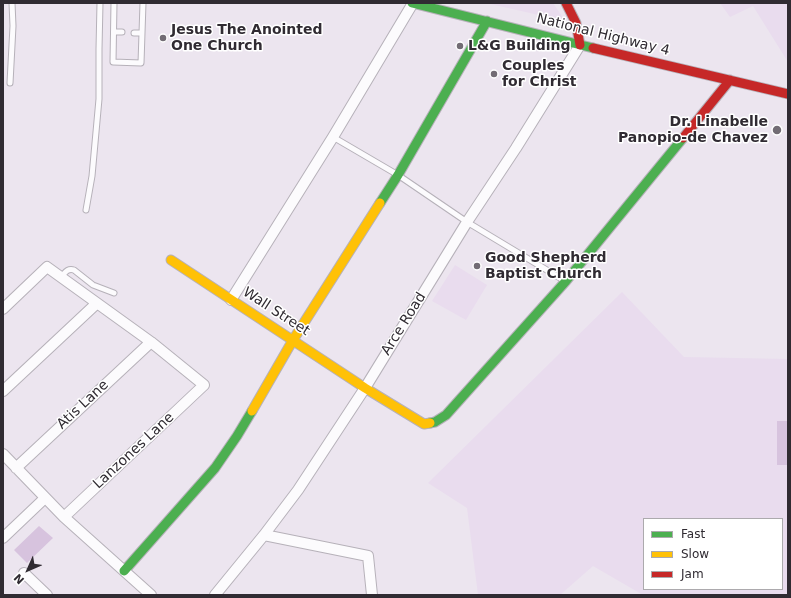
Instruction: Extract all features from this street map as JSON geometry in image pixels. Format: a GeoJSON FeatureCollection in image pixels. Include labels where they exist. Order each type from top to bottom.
{"type":"FeatureCollection","features":[{"type":"Feature","properties":{"kind":"street"},"geometry":{"type":"LineString","coordinates":[[231,300],[333,137],[413,3]]}},
{"type":"Feature","properties":{"kind":"street","name":"National Highway 4"},"geometry":{"type":"LineString","coordinates":[[413,3],[580,45],[788,94]]}},
{"type":"Feature","properties":{"kind":"street"},"geometry":{"type":"LineString","coordinates":[[566,3],[573,15],[578,30],[580,45]]}},
{"type":"Feature","properties":{"kind":"street"},"geometry":{"type":"LineString","coordinates":[[124,571],[214,468],[237,436],[293,340],[398,175],[487,21]]}},
{"type":"Feature","properties":{"kind":"street","name":"Arce Road"},"geometry":{"type":"LineString","coordinates":[[215,595],[264,535],[298,490],[365,388],[467,222],[516,148],[580,45]]}},
{"type":"Feature","properties":{"kind":"street","name":"Wall Street"},"geometry":{"type":"LineString","coordinates":[[171,260],[365,388],[424,424],[435,422],[446,415],[566,281],[730,80]]}},
{"type":"Feature","properties":{"kind":"street"},"geometry":{"type":"LineString","coordinates":[[3,309],[47,267],[96,304],[151,342]]}},
{"type":"Feature","properties":{"kind":"street"},"geometry":{"type":"LineString","coordinates":[[3,391],[96,304]]}},
{"type":"Feature","properties":{"kind":"street","name":"Lanzones Lane"},"geometry":{"type":"LineString","coordinates":[[67,520],[204,385],[151,342]]}},
{"type":"Feature","properties":{"kind":"street","name":"Atis Lane"},"geometry":{"type":"LineString","coordinates":[[16,468],[151,342]]}},
{"type":"Feature","properties":{"kind":"street"},"geometry":{"type":"LineString","coordinates":[[3,454],[67,520],[151,595]]}},
{"type":"Feature","properties":{"kind":"street"},"geometry":{"type":"LineString","coordinates":[[3,538],[45,498]]}},
{"type":"Feature","properties":{"kind":"street"},"geometry":{"type":"LineString","coordinates":[[264,535],[368,556],[372,595]]}},
{"type":"Feature","properties":{"kind":"street"},"geometry":{"type":"LineString","coordinates":[[24,573],[47,595]]}},
{"type":"Feature","properties":{"kind":"lane"},"geometry":{"type":"LineString","coordinates":[[10,83],[13,26],[12,3]]}},
{"type":"Feature","properties":{"kind":"lane"},"geometry":{"type":"LineString","coordinates":[[86,210],[93,169],[99,99],[98,49],[100,3]]}},
{"type":"Feature","properties":{"kind":"lane"},"geometry":{"type":"LineString","coordinates":[[114,3],[113,62],[141,63],[143,3]]}},
{"type":"Feature","properties":{"kind":"lane"},"geometry":{"type":"LineString","coordinates":[[114,32],[122,32]]}},
{"type":"Feature","properties":{"kind":"lane"},"geometry":{"type":"LineString","coordinates":[[134,33],[142,33]]}},
{"type":"Feature","properties":{"kind":"lane"},"geometry":{"type":"LineString","coordinates":[[333,137],[398,175],[467,222],[566,281]]}},
{"type":"Feature","properties":{"kind":"lane"},"geometry":{"type":"LineString","coordinates":[[61,277],[67,270],[72,269],[93,285],[114,294]]}},
{"type":"Feature","properties":{"kind":"shaded area"},"geometry":{"type":"Polygon","coordinates":[[[486,3],[553,3],[565,21],[486,3]]]}},
{"type":"Feature","properties":{"kind":"shaded area"},"geometry":{"type":"Polygon","coordinates":[[[720,3],[788,3],[788,62],[753,6],[730,17],[720,3]]]}},
{"type":"Feature","properties":{"kind":"shaded area"},"geometry":{"type":"Polygon","coordinates":[[[455,265],[487,285],[466,320],[432,301],[455,265]]]}},
{"type":"Feature","properties":{"kind":"shaded area"},"geometry":{"type":"Polygon","coordinates":[[[622,292],[684,357],[788,359],[788,595],[643,595],[593,566],[560,595],[478,595],[467,508],[428,483],[622,292]]]}},
{"type":"Feature","properties":{"kind":"shaded area"},"geometry":{"type":"Polygon","coordinates":[[[777,421],[788,421],[788,465],[777,465],[777,421]]]}},
{"type":"Feature","properties":{"kind":"shaded area"},"geometry":{"type":"Polygon","coordinates":[[[39,526],[53,538],[27,563],[14,550],[39,526]]]}},
{"type":"Feature","properties":{"kind":"traffic: fast"},"geometry":{"type":"LineString","coordinates":[[412,3],[593,48]]}},
{"type":"Feature","properties":{"kind":"traffic: fast"},"geometry":{"type":"LineString","coordinates":[[380,203],[398,175],[487,21]]}},
{"type":"Feature","properties":{"kind":"traffic: fast"},"geometry":{"type":"LineString","coordinates":[[430,423],[435,422],[446,415],[566,281],[683,138]]}},
{"type":"Feature","properties":{"kind":"traffic: fast"},"geometry":{"type":"LineString","coordinates":[[124,571],[215,468],[252,411]]}},
{"type":"Feature","properties":{"kind":"traffic: slow"},"geometry":{"type":"LineString","coordinates":[[252,411],[293,340],[380,203]]}},
{"type":"Feature","properties":{"kind":"traffic: slow"},"geometry":{"type":"LineString","coordinates":[[171,260],[365,388],[424,424],[430,423]]}},
{"type":"Feature","properties":{"kind":"traffic: jam"},"geometry":{"type":"LineString","coordinates":[[566,3],[576,23],[580,45]]}},
{"type":"Feature","properties":{"kind":"traffic: jam"},"geometry":{"type":"LineString","coordinates":[[593,48],[788,94]]}},
{"type":"Feature","properties":{"kind":"traffic: jam"},"geometry":{"type":"LineString","coordinates":[[683,138],[730,80]]}},
{"type":"Feature","properties":{"kind":"place","name":"Jesus The Anointed One Church"},"geometry":{"type":"Point","coordinates":[163,38]}},
{"type":"Feature","properties":{"kind":"place","name":"L&G Building"},"geometry":{"type":"Point","coordinates":[460,46]}},
{"type":"Feature","properties":{"kind":"place","name":"Couples for Christ"},"geometry":{"type":"Point","coordinates":[494,74]}},
{"type":"Feature","properties":{"kind":"place","name":"Dr. Linabelle Panopio-de Chavez"},"geometry":{"type":"Point","coordinates":[777,130]}},
{"type":"Feature","properties":{"kind":"place","name":"Good Shepherd Baptist Church"},"geometry":{"type":"Point","coordinates":[477,266]}}]}
